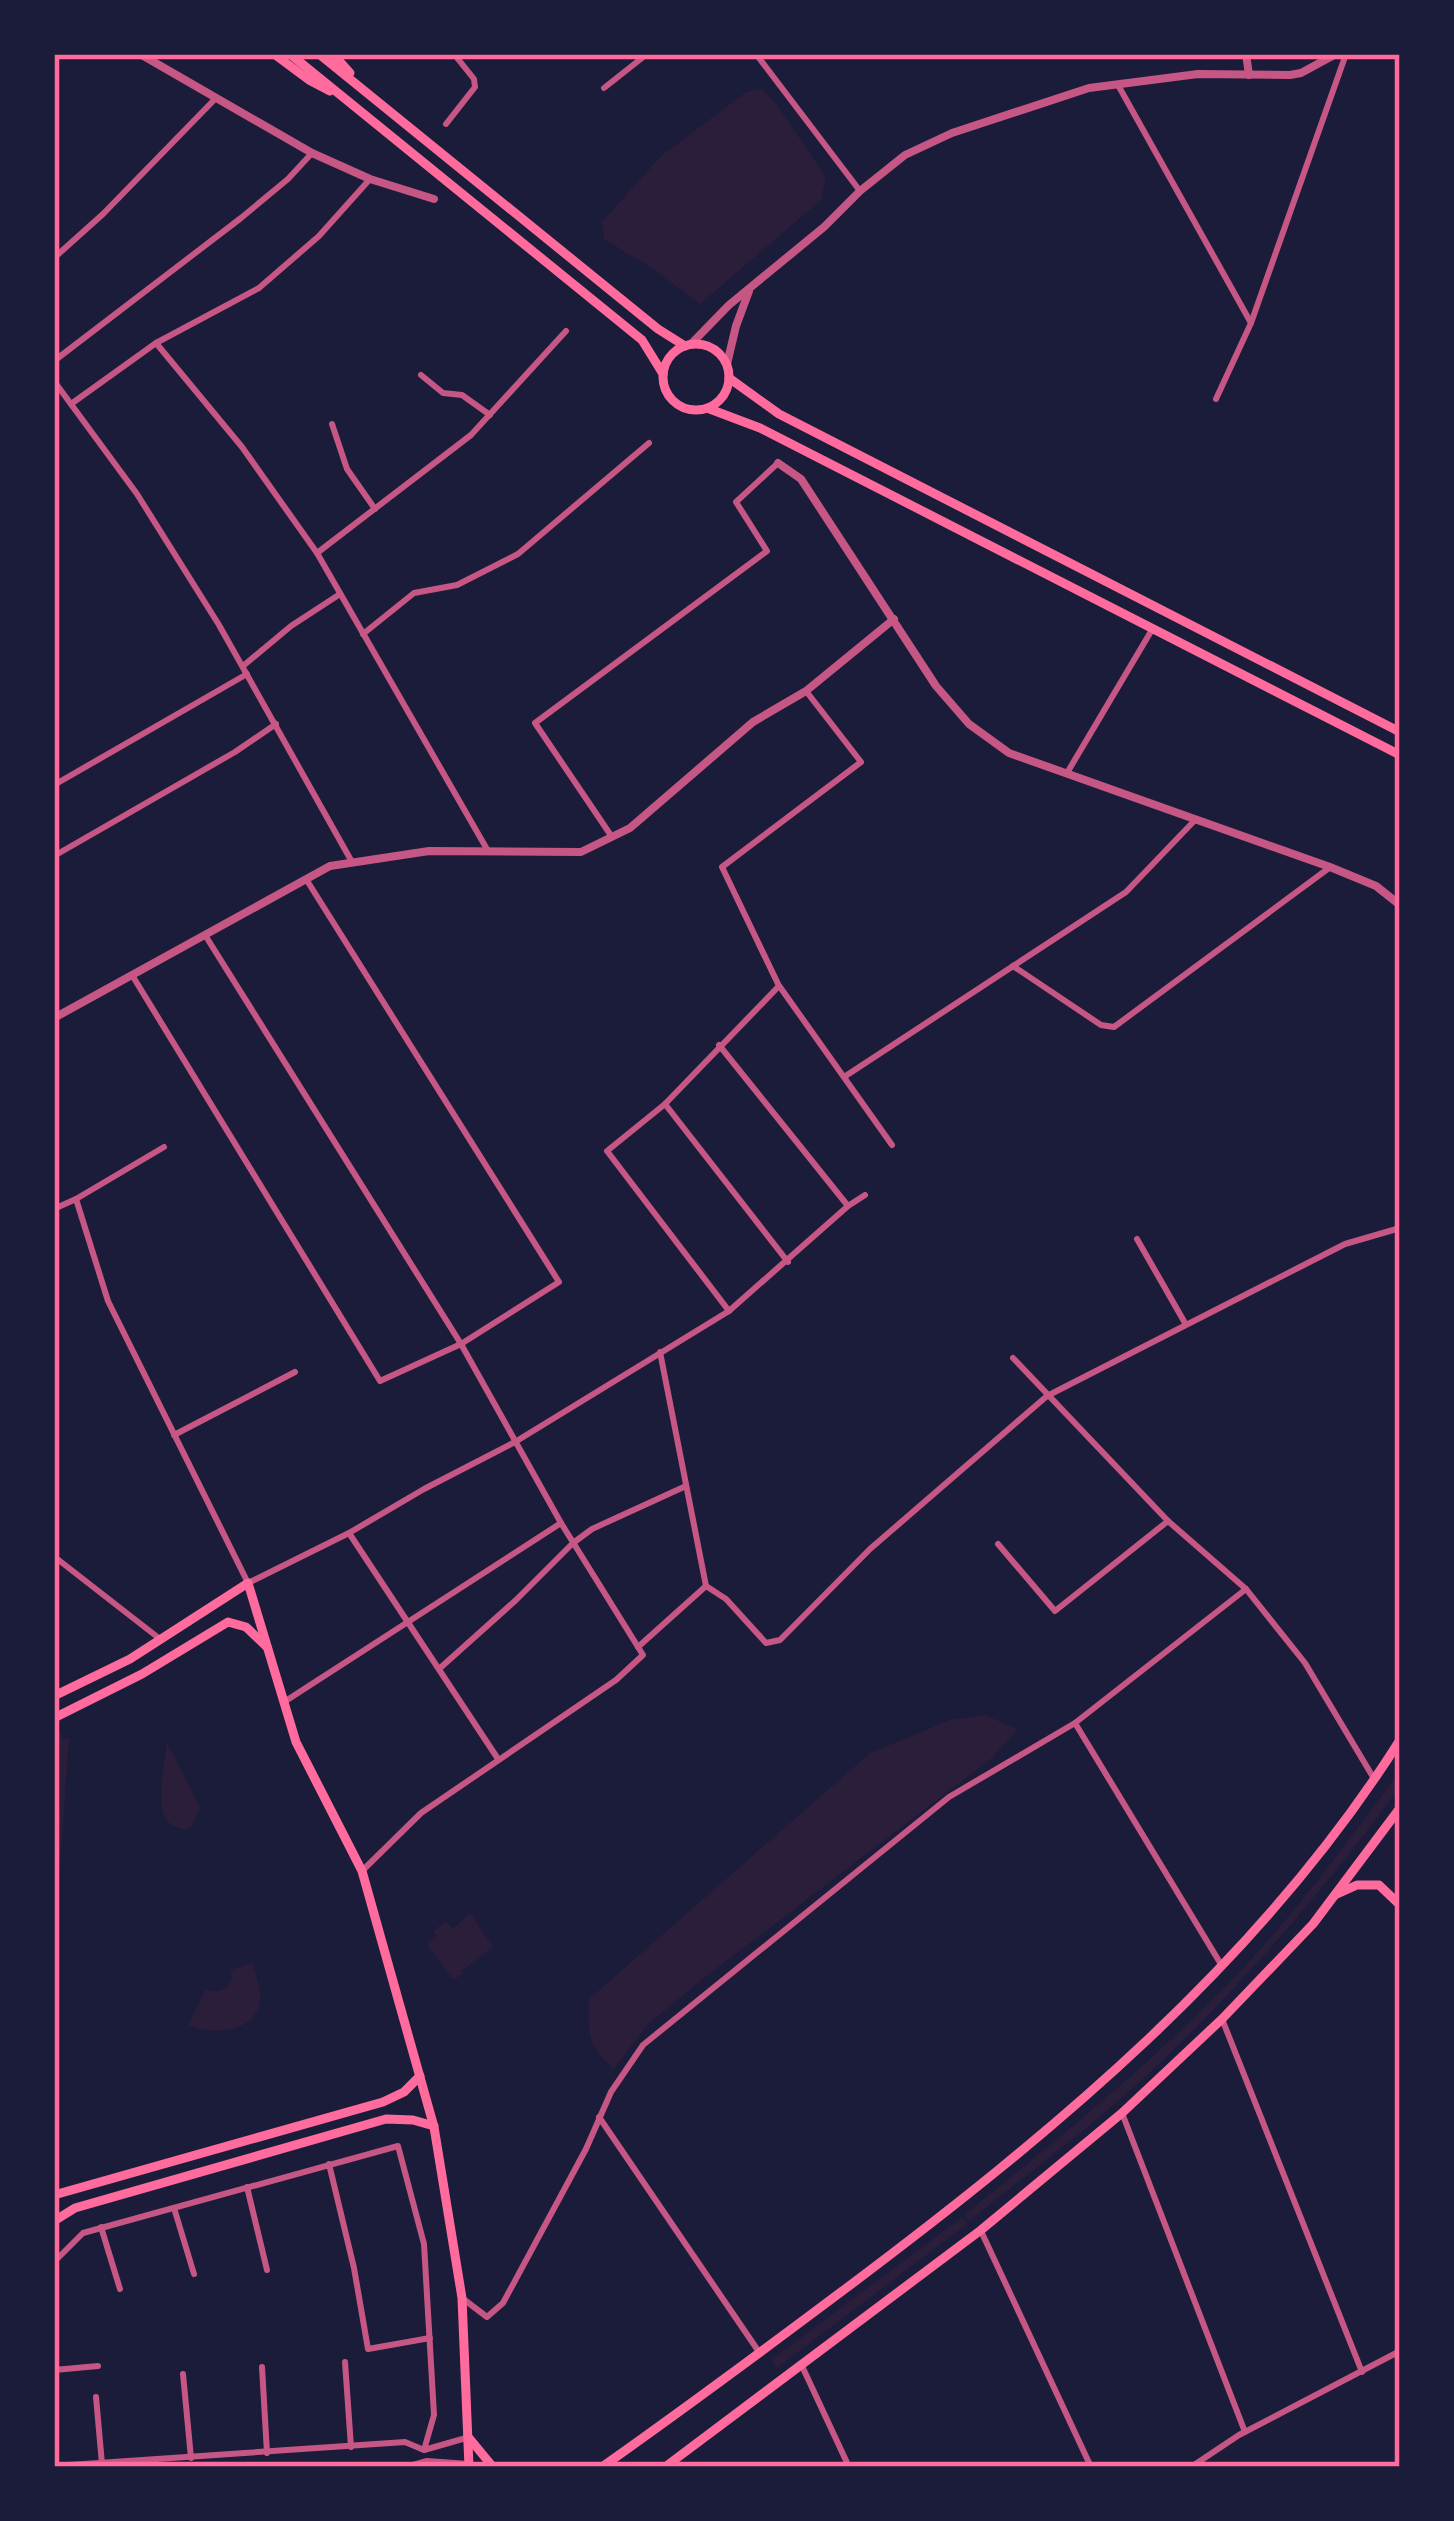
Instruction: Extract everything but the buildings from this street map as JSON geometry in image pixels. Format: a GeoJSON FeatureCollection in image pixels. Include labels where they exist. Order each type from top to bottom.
{"type":"FeatureCollection","features":[{"type":"Feature","properties":{"kind":"main road"},"geometry":{"type":"LineString","coordinates":[[274,54],[343,97]]}},
{"type":"Feature","properties":{"kind":"main road"},"geometry":{"type":"LineString","coordinates":[[290,54],[642,340],[676,403],[697,410],[724,395],[727,364],[712,348],[688,345],[658,329],[319,54]]}},
{"type":"Feature","properties":{"kind":"main road"},"geometry":{"type":"LineString","coordinates":[[333,54],[360,87]]}},
{"type":"Feature","properties":{"kind":"main road"},"geometry":{"type":"LineString","coordinates":[[663,374],[673,354],[688,345]]}},
{"type":"Feature","properties":{"kind":"main road"},"geometry":{"type":"LineString","coordinates":[[729,378],[779,414],[1400,733]]}},
{"type":"Feature","properties":{"kind":"main road"},"geometry":{"type":"LineString","coordinates":[[707,408],[760,428],[1400,755]]}},
{"type":"Feature","properties":{"kind":"main road"},"geometry":{"type":"LineString","coordinates":[[54,1696],[130,1659],[248,1583],[296,1742],[362,1871],[434,2127],[462,2298],[469,2465]]}},
{"type":"Feature","properties":{"kind":"main road"},"geometry":{"type":"LineString","coordinates":[[218,1602],[227,1622],[246,1628],[268,1647]]}},
{"type":"Feature","properties":{"kind":"main road"},"geometry":{"type":"LineString","coordinates":[[54,1718],[142,1674],[227,1622]]}},
{"type":"Feature","properties":{"kind":"main road"},"geometry":{"type":"LineString","coordinates":[[604,2465],[966,2198],[1102,2082],[1222,1966],[1294,1884],[1400,1740]]}},
{"type":"Feature","properties":{"kind":"main road"},"geometry":{"type":"LineString","coordinates":[[664,2467],[981,2230],[1122,2113],[1313,1924],[1399,1815]]}},
{"type":"Feature","properties":{"kind":"main road"},"geometry":{"type":"LineString","coordinates":[[1337,1894],[1378,1885],[1400,1905]]}},
{"type":"Feature","properties":{"kind":"main road"},"geometry":{"type":"LineString","coordinates":[[54,2195],[383,2102],[404,2092],[421,2076]]}},
{"type":"Feature","properties":{"kind":"main road"},"geometry":{"type":"LineString","coordinates":[[54,2221],[75,2208],[386,2119],[434,2127]]}},
{"type":"Feature","properties":{"kind":"main road"},"geometry":{"type":"LineString","coordinates":[[469,2438],[493,2467]]}},
{"type":"Feature","properties":{"kind":"street"},"geometry":{"type":"LineString","coordinates":[[140,54],[312,153],[434,200]]}},
{"type":"Feature","properties":{"kind":"street"},"geometry":{"type":"LineString","coordinates":[[446,124],[475,87],[454,54]]}},
{"type":"Feature","properties":{"kind":"street"},"geometry":{"type":"LineString","coordinates":[[604,88],[647,54]]}},
{"type":"Feature","properties":{"kind":"street"},"geometry":{"type":"LineString","coordinates":[[756,54],[860,191]]}},
{"type":"Feature","properties":{"kind":"street"},"geometry":{"type":"LineString","coordinates":[[1246,54],[1249,75]]}},
{"type":"Feature","properties":{"kind":"street"},"geometry":{"type":"LineString","coordinates":[[688,345],[860,191],[905,155],[952,133],[1089,88],[1198,74],[1301,73],[1336,54]]}},
{"type":"Feature","properties":{"kind":"street"},"geometry":{"type":"LineString","coordinates":[[1216,399],[1251,322],[1346,54]]}},
{"type":"Feature","properties":{"kind":"street"},"geometry":{"type":"LineString","coordinates":[[1118,85],[1251,322]]}},
{"type":"Feature","properties":{"kind":"street"},"geometry":{"type":"LineString","coordinates":[[54,258],[215,99]]}},
{"type":"Feature","properties":{"kind":"street"},"geometry":{"type":"LineString","coordinates":[[54,362],[242,218],[312,153]]}},
{"type":"Feature","properties":{"kind":"street"},"geometry":{"type":"LineString","coordinates":[[71,404],[156,343],[259,288],[319,236],[370,178]]}},
{"type":"Feature","properties":{"kind":"street"},"geometry":{"type":"LineString","coordinates":[[727,364],[749,291]]}},
{"type":"Feature","properties":{"kind":"street"},"geometry":{"type":"LineString","coordinates":[[317,553],[471,436],[566,331]]}},
{"type":"Feature","properties":{"kind":"street"},"geometry":{"type":"LineString","coordinates":[[156,343],[242,448],[317,553],[489,852]]}},
{"type":"Feature","properties":{"kind":"street"},"geometry":{"type":"LineString","coordinates":[[421,375],[443,393],[462,395],[490,415]]}},
{"type":"Feature","properties":{"kind":"street"},"geometry":{"type":"LineString","coordinates":[[54,381],[137,494],[245,670],[352,863]]}},
{"type":"Feature","properties":{"kind":"street"},"geometry":{"type":"LineString","coordinates":[[332,424],[347,469],[375,509]]}},
{"type":"Feature","properties":{"kind":"street"},"geometry":{"type":"LineString","coordinates":[[363,634],[414,593],[457,585],[518,554],[650,442]]}},
{"type":"Feature","properties":{"kind":"street"},"geometry":{"type":"LineString","coordinates":[[612,837],[535,723],[766,551],[736,502],[778,463],[801,479],[936,686],[969,724],[1009,753],[1330,867],[1376,886],[1400,905]]}},
{"type":"Feature","properties":{"kind":"street"},"geometry":{"type":"LineString","coordinates":[[54,785],[245,670],[291,626],[340,594]]}},
{"type":"Feature","properties":{"kind":"street"},"geometry":{"type":"LineString","coordinates":[[54,1018],[330,866],[429,851],[581,852],[630,828],[753,722],[806,691],[894,619]]}},
{"type":"Feature","properties":{"kind":"street"},"geometry":{"type":"LineString","coordinates":[[1067,773],[1154,628]]}},
{"type":"Feature","properties":{"kind":"street"},"geometry":{"type":"LineString","coordinates":[[806,691],[861,762],[722,867],[779,986],[892,1145]]}},
{"type":"Feature","properties":{"kind":"street"},"geometry":{"type":"LineString","coordinates":[[54,856],[276,724]]}},
{"type":"Feature","properties":{"kind":"street"},"geometry":{"type":"LineString","coordinates":[[844,1077],[1126,892],[1196,819]]}},
{"type":"Feature","properties":{"kind":"street"},"geometry":{"type":"LineString","coordinates":[[1013,966],[1101,1025],[1114,1027],[1330,867]]}},
{"type":"Feature","properties":{"kind":"street"},"geometry":{"type":"LineString","coordinates":[[132,975],[380,1381],[461,1344],[559,1282],[306,879]]}},
{"type":"Feature","properties":{"kind":"street"},"geometry":{"type":"LineString","coordinates":[[205,935],[461,1344],[561,1523],[643,1655],[616,1680],[422,1813],[362,1871]]}},
{"type":"Feature","properties":{"kind":"street"},"geometry":{"type":"LineString","coordinates":[[729,1311],[607,1151],[665,1104],[779,986]]}},
{"type":"Feature","properties":{"kind":"street"},"geometry":{"type":"LineString","coordinates":[[719,1045],[848,1206]]}},
{"type":"Feature","properties":{"kind":"street"},"geometry":{"type":"LineString","coordinates":[[665,1104],[788,1262]]}},
{"type":"Feature","properties":{"kind":"street"},"geometry":{"type":"LineString","coordinates":[[55,1208],[164,1147]]}},
{"type":"Feature","properties":{"kind":"street"},"geometry":{"type":"LineString","coordinates":[[76,1199],[108,1301],[248,1583],[515,1442],[729,1311],[865,1196]]}},
{"type":"Feature","properties":{"kind":"street"},"geometry":{"type":"LineString","coordinates":[[660,1352],[706,1586],[726,1598],[766,1643],[780,1640],[870,1549],[1047,1396],[1345,1244],[1400,1228]]}},
{"type":"Feature","properties":{"kind":"street"},"geometry":{"type":"LineString","coordinates":[[1138,1239],[1185,1323]]}},
{"type":"Feature","properties":{"kind":"street"},"geometry":{"type":"LineString","coordinates":[[1013,1358],[1168,1521],[1246,1589],[1304,1664],[1375,1780]]}},
{"type":"Feature","properties":{"kind":"street"},"geometry":{"type":"LineString","coordinates":[[174,1436],[295,1372]]}},
{"type":"Feature","properties":{"kind":"street"},"geometry":{"type":"LineString","coordinates":[[439,1669],[573,1543],[592,1529],[686,1486]]}},
{"type":"Feature","properties":{"kind":"street"},"geometry":{"type":"LineString","coordinates":[[998,1544],[1055,1611],[1168,1521]]}},
{"type":"Feature","properties":{"kind":"street"},"geometry":{"type":"LineString","coordinates":[[284,1702],[561,1523]]}},
{"type":"Feature","properties":{"kind":"street"},"geometry":{"type":"LineString","coordinates":[[349,1532],[498,1759]]}},
{"type":"Feature","properties":{"kind":"street"},"geometry":{"type":"LineString","coordinates":[[56,1558],[160,1639]]}},
{"type":"Feature","properties":{"kind":"street"},"geometry":{"type":"LineString","coordinates":[[638,1648],[706,1586]]}},
{"type":"Feature","properties":{"kind":"street"},"geometry":{"type":"LineString","coordinates":[[462,2298],[487,2317],[502,2303],[586,2149],[610,2092],[643,2045],[950,1797],[1075,1723],[1246,1589]]}},
{"type":"Feature","properties":{"kind":"street"},"geometry":{"type":"LineString","coordinates":[[1075,1723],[1222,1966]]}},
{"type":"Feature","properties":{"kind":"street"},"geometry":{"type":"LineString","coordinates":[[1222,2019],[1362,2372]]}},
{"type":"Feature","properties":{"kind":"street"},"geometry":{"type":"LineString","coordinates":[[1122,2113],[1245,2432]]}},
{"type":"Feature","properties":{"kind":"street"},"geometry":{"type":"LineString","coordinates":[[599,2117],[760,2353]]}},
{"type":"Feature","properties":{"kind":"street"},"geometry":{"type":"LineString","coordinates":[[54,2262],[83,2233],[100,2227],[398,2146],[424,2244],[434,2415],[424,2450]]}},
{"type":"Feature","properties":{"kind":"street"},"geometry":{"type":"LineString","coordinates":[[329,2164],[355,2269],[368,2349],[430,2338]]}},
{"type":"Feature","properties":{"kind":"street"},"geometry":{"type":"LineString","coordinates":[[248,2187],[267,2270]]}},
{"type":"Feature","properties":{"kind":"street"},"geometry":{"type":"LineString","coordinates":[[174,2208],[194,2274]]}},
{"type":"Feature","properties":{"kind":"street"},"geometry":{"type":"LineString","coordinates":[[100,2227],[120,2289]]}},
{"type":"Feature","properties":{"kind":"street"},"geometry":{"type":"LineString","coordinates":[[981,2230],[1091,2467]]}},
{"type":"Feature","properties":{"kind":"street"},"geometry":{"type":"LineString","coordinates":[[1191,2467],[1245,2432],[1400,2351]]}},
{"type":"Feature","properties":{"kind":"street"},"geometry":{"type":"LineString","coordinates":[[345,2362],[351,2447]]}},
{"type":"Feature","properties":{"kind":"street"},"geometry":{"type":"LineString","coordinates":[[801,2363],[849,2467]]}},
{"type":"Feature","properties":{"kind":"street"},"geometry":{"type":"LineString","coordinates":[[54,2370],[98,2366]]}},
{"type":"Feature","properties":{"kind":"street"},"geometry":{"type":"LineString","coordinates":[[262,2367],[267,2453]]}},
{"type":"Feature","properties":{"kind":"street"},"geometry":{"type":"LineString","coordinates":[[183,2374],[190,2458]]}},
{"type":"Feature","properties":{"kind":"street"},"geometry":{"type":"LineString","coordinates":[[96,2397],[102,2464]]}},
{"type":"Feature","properties":{"kind":"street"},"geometry":{"type":"LineString","coordinates":[[54,2466],[405,2442],[424,2450],[469,2438]]}},
{"type":"Feature","properties":{"kind":"street"},"geometry":{"type":"LineString","coordinates":[[406,2467],[427,2461],[469,2465]]}},
{"type":"Feature","properties":{"kind":"shaded area"},"geometry":{"type":"Polygon","coordinates":[[[762,89],[826,177],[821,200],[700,304],[604,239],[602,222],[661,156],[746,92],[762,89]]]}},
{"type":"Feature","properties":{"kind":"shaded area"},"geometry":{"type":"Polygon","coordinates":[[[985,1715],[1018,1729],[992,1758],[648,2024],[614,2069],[605,2061],[591,2038],[589,1999],[870,1753],[950,1720],[985,1715]]]}},
{"type":"Feature","properties":{"kind":"shaded area"},"geometry":{"type":"Polygon","coordinates":[[[60,1731],[62,1739],[69,1739],[54,1945],[54,1734],[60,1731]]]}},
{"type":"Feature","properties":{"kind":"shaded area"},"geometry":{"type":"Polygon","coordinates":[[[167,1743],[200,1808],[185,1830],[163,1813],[167,1743]]]}},
{"type":"Feature","properties":{"kind":"shaded area"},"geometry":{"type":"Polygon","coordinates":[[[1393,1780],[1400,1787],[1372,1824],[1225,1998],[1114,2105],[969,2221],[964,2215],[1127,2080],[1243,1968],[1310,1890],[1393,1780]]]}},
{"type":"Feature","properties":{"kind":"shaded area"},"geometry":{"type":"Polygon","coordinates":[[[470,1913],[493,1947],[453,1980],[427,1944],[437,1936],[433,1931],[446,1921],[453,1929],[470,1913]]]}},
{"type":"Feature","properties":{"kind":"shaded area"},"geometry":{"type":"Polygon","coordinates":[[[252,1963],[260,1996],[250,2020],[220,2031],[188,2025],[206,1989],[225,1988],[231,1970],[252,1963]]]}},
{"type":"Feature","properties":{"kind":"shaded area"},"geometry":{"type":"Polygon","coordinates":[[[963,2217],[967,2224],[777,2368],[771,2360],[963,2217]]]}}]}
